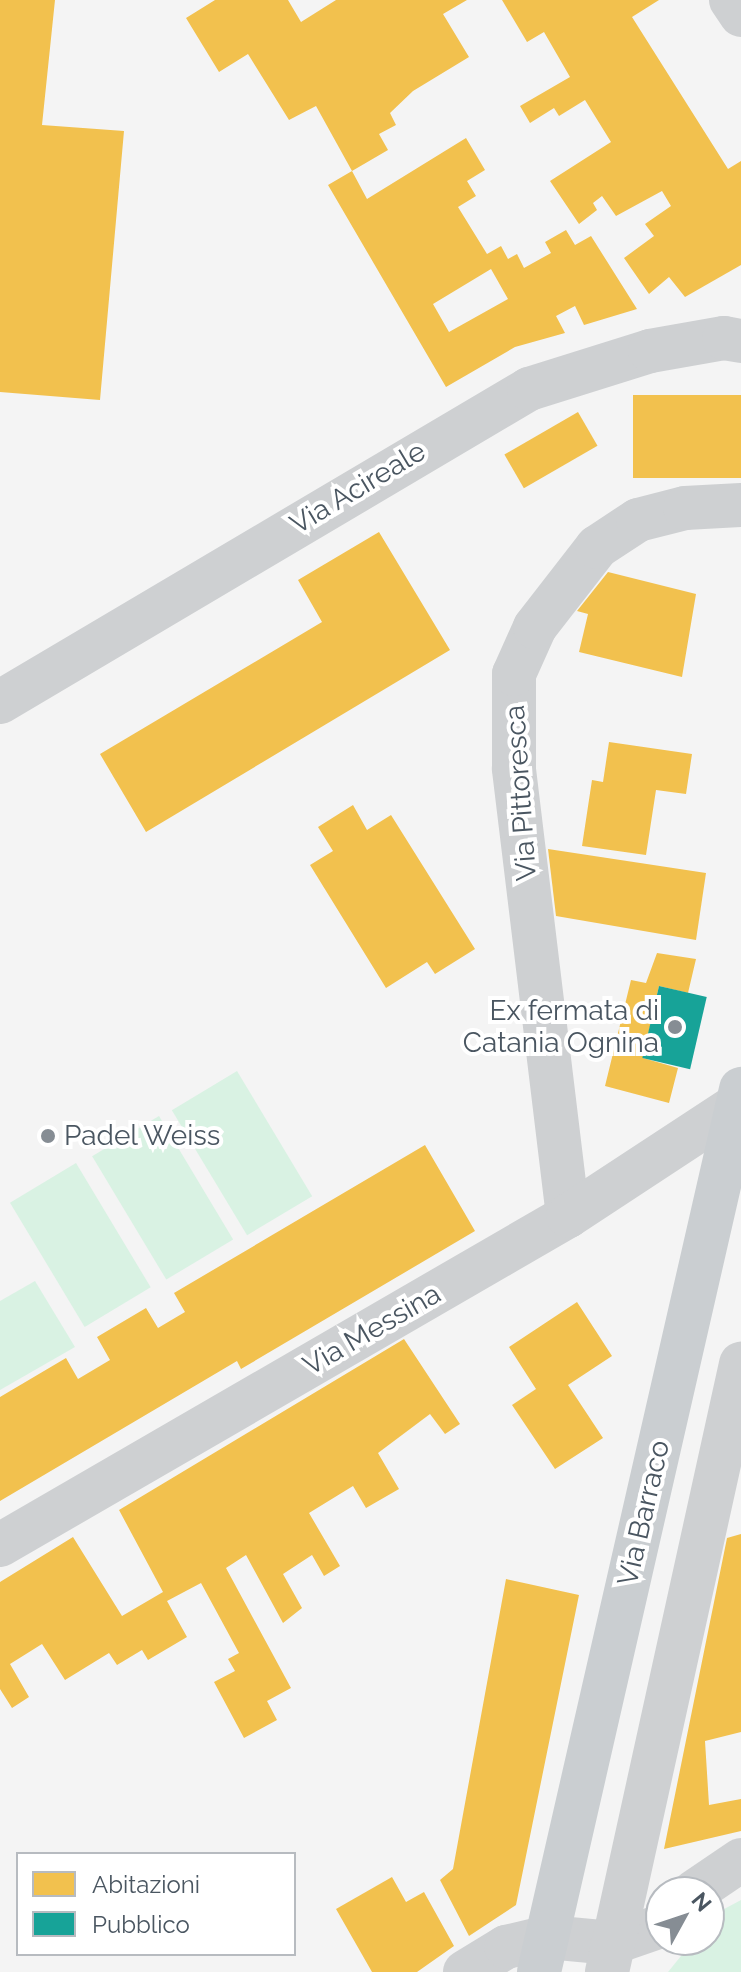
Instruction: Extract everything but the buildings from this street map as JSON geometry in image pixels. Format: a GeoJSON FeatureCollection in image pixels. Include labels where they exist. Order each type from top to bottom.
{"type":"FeatureCollection","features":[{"type":"Feature","properties":{"kind":"main road","name":"Via Barraco"},"geometry":{"type":"LineString","coordinates":[[544,1955],[739,1097]]}},
{"type":"Feature","properties":{"kind":"street"},"geometry":{"type":"LineString","coordinates":[[731,0],[741,15]]}},
{"type":"Feature","properties":{"kind":"street","name":"Via Acireale"},"geometry":{"type":"LineString","coordinates":[[0,702],[529,389],[586,367],[735,331]]}},
{"type":"Feature","properties":{"kind":"street","name":"Via Pittoresca"},"geometry":{"type":"LineString","coordinates":[[568,1216],[514,768],[514,674],[535,627],[597,547],[638,520],[685,508],[741,505]]}},
{"type":"Feature","properties":{"kind":"street","name":"Via Messina"},"geometry":{"type":"LineString","coordinates":[[0,1545],[568,1216],[739,1097]]}},
{"type":"Feature","properties":{"kind":"street"},"geometry":{"type":"LineString","coordinates":[[610,1957],[741,1364]]}},
{"type":"Feature","properties":{"kind":"street"},"geometry":{"type":"LineString","coordinates":[[718,1876],[741,1860]]}},
{"type":"Feature","properties":{"kind":"street"},"geometry":{"type":"LineString","coordinates":[[465,1972],[506,1947],[544,1955],[610,1957],[645,1936]]}},
{"type":"Feature","properties":{"kind":"green space"},"geometry":{"type":"Polygon","coordinates":[[[237,1071],[312,1196],[247,1235],[172,1110],[237,1071]]]}},
{"type":"Feature","properties":{"kind":"green space"},"geometry":{"type":"Polygon","coordinates":[[[159,1116],[233,1239],[166,1280],[92,1156],[159,1116]]]}},
{"type":"Feature","properties":{"kind":"green space"},"geometry":{"type":"Polygon","coordinates":[[[76,1163],[151,1287],[85,1327],[10,1203],[76,1163]]]}},
{"type":"Feature","properties":{"kind":"green space"},"geometry":{"type":"Polygon","coordinates":[[[35,1281],[75,1347],[0,1390],[0,1301],[35,1281]]]}},
{"type":"Feature","properties":{"kind":"green space"},"geometry":{"type":"Polygon","coordinates":[[[741,1900],[741,1972],[668,1972],[681,1956],[725,1956],[725,1909],[741,1900]]]}},
{"type":"Feature","properties":{"kind":"place","name":"Ex fermata di Catania Ognina"},"geometry":{"type":"Point","coordinates":[675,1027]}},
{"type":"Feature","properties":{"kind":"place","name":"Padel Weiss"},"geometry":{"type":"Point","coordinates":[48,1136]}}]}
